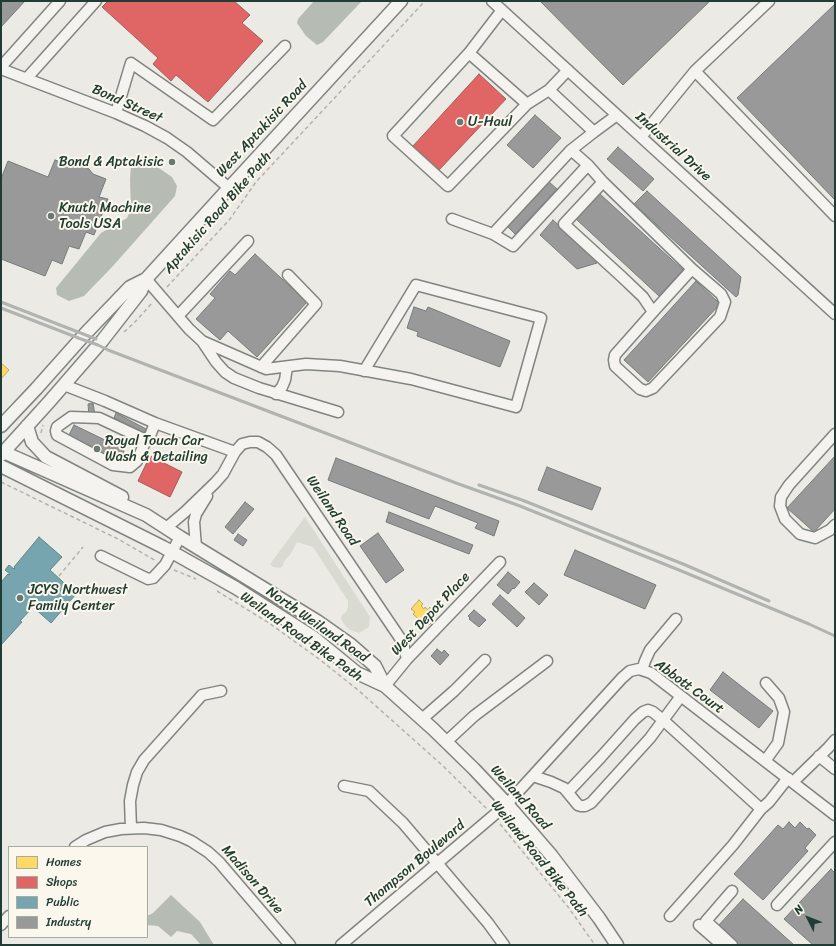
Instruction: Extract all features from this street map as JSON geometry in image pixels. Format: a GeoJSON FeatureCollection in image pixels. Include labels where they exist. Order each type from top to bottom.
{"type":"FeatureCollection","features":[{"type":"Feature","properties":{"kind":"main road","name":"West Aptakisic Road"},"geometry":{"type":"LineString","coordinates":[[2,453],[102,341],[141,291],[146,279],[401,1]]}},
{"type":"Feature","properties":{"kind":"main road","name":"West Aptakisic Road"},"geometry":{"type":"LineString","coordinates":[[1,426],[130,287],[146,279]]}},
{"type":"Feature","properties":{"kind":"main road"},"geometry":{"type":"LineString","coordinates":[[27,426],[32,442],[46,457],[153,512],[166,528]]}},
{"type":"Feature","properties":{"kind":"main road","name":"North Weiland Road"},"geometry":{"type":"LineString","coordinates":[[2,453],[146,515],[318,620],[351,645],[375,666],[385,686]]}},
{"type":"Feature","properties":{"kind":"main road","name":"North Weiland Road"},"geometry":{"type":"LineString","coordinates":[[1,466],[172,552],[236,588],[306,633],[357,673],[385,686]]}},
{"type":"Feature","properties":{"kind":"main road","name":"Weiland Road"},"geometry":{"type":"LineString","coordinates":[[385,686],[474,769],[507,804],[551,855],[599,918],[617,945]]}},
{"type":"Feature","properties":{"kind":"street"},"geometry":{"type":"LineString","coordinates":[[1,68],[60,1]]}},
{"type":"Feature","properties":{"kind":"street"},"geometry":{"type":"LineString","coordinates":[[27,78],[96,1]]}},
{"type":"Feature","properties":{"kind":"street","name":"Industrial Drive"},"geometry":{"type":"LineString","coordinates":[[492,1],[835,314]]}},
{"type":"Feature","properties":{"kind":"street"},"geometry":{"type":"LineString","coordinates":[[641,137],[695,71],[769,1]]}},
{"type":"Feature","properties":{"kind":"street"},"geometry":{"type":"LineString","coordinates":[[502,10],[469,53],[393,136],[448,186],[527,104],[549,90],[568,70]]}},
{"type":"Feature","properties":{"kind":"street"},"geometry":{"type":"LineString","coordinates":[[116,113],[131,63],[213,120],[285,46]]}},
{"type":"Feature","properties":{"kind":"street"},"geometry":{"type":"LineString","coordinates":[[469,53],[527,104]]}},
{"type":"Feature","properties":{"kind":"street","name":"Bond Street"},"geometry":{"type":"LineString","coordinates":[[1,68],[116,113],[145,126],[187,152],[229,188]]}},
{"type":"Feature","properties":{"kind":"street"},"geometry":{"type":"LineString","coordinates":[[695,71],[835,216]]}},
{"type":"Feature","properties":{"kind":"street"},"geometry":{"type":"LineString","coordinates":[[549,90],[594,132]]}},
{"type":"Feature","properties":{"kind":"street"},"geometry":{"type":"LineString","coordinates":[[493,234],[571,150],[617,115]]}},
{"type":"Feature","properties":{"kind":"street"},"geometry":{"type":"LineString","coordinates":[[571,150],[588,165],[603,182],[692,269],[721,294],[725,302],[720,317],[653,388],[646,391],[640,388],[615,366],[615,355],[692,269]]}},
{"type":"Feature","properties":{"kind":"street"},"geometry":{"type":"LineString","coordinates":[[452,219],[493,234],[513,246],[588,165]]}},
{"type":"Feature","properties":{"kind":"street"},"geometry":{"type":"LineString","coordinates":[[603,182],[564,224],[632,287],[642,297],[653,312]]}},
{"type":"Feature","properties":{"kind":"street"},"geometry":{"type":"LineString","coordinates":[[178,316],[248,241]]}},
{"type":"Feature","properties":{"kind":"street"},"geometry":{"type":"LineString","coordinates":[[261,367],[316,304],[288,274]]}},
{"type":"Feature","properties":{"kind":"street"},"geometry":{"type":"LineString","coordinates":[[146,279],[202,341],[216,362],[225,372],[234,378],[259,388],[338,412]]}},
{"type":"Feature","properties":{"kind":"street"},"geometry":{"type":"LineString","coordinates":[[202,341],[266,369],[306,364],[340,366],[411,379],[516,407],[540,318],[416,284],[364,370]]}},
{"type":"Feature","properties":{"kind":"street"},"geometry":{"type":"LineString","coordinates":[[276,394],[282,387],[285,380],[287,367]]}},
{"type":"Feature","properties":{"kind":"street"},"geometry":{"type":"LineString","coordinates":[[64,385],[155,423],[235,452]]}},
{"type":"Feature","properties":{"kind":"street"},"geometry":{"type":"LineString","coordinates":[[99,418],[105,401]]}},
{"type":"Feature","properties":{"kind":"street"},"geometry":{"type":"LineString","coordinates":[[146,440],[99,418],[71,417],[57,427],[56,431],[57,436],[113,465],[130,467],[137,461],[146,440],[148,441],[155,423]]}},
{"type":"Feature","properties":{"kind":"street"},"geometry":{"type":"LineString","coordinates":[[835,434],[788,485],[781,497],[780,506],[785,519],[800,534],[815,538],[835,526]]}},
{"type":"Feature","properties":{"kind":"street","name":"Weiland Road"},"geometry":{"type":"LineString","coordinates":[[166,528],[215,483],[223,474],[235,452],[242,444],[258,442],[268,447],[276,455],[402,641],[407,659]]}},
{"type":"Feature","properties":{"kind":"street","name":"Weiland Road"},"geometry":{"type":"LineString","coordinates":[[196,546],[194,522],[196,514],[215,483]]}},
{"type":"Feature","properties":{"kind":"street"},"geometry":{"type":"LineString","coordinates":[[101,556],[148,579],[153,578],[165,565],[180,537]]}},
{"type":"Feature","properties":{"kind":"street","name":"West Depot Place"},"geometry":{"type":"LineString","coordinates":[[385,686],[407,659],[500,562]]}},
{"type":"Feature","properties":{"kind":"street"},"geometry":{"type":"LineString","coordinates":[[642,670],[650,650],[676,619]]}},
{"type":"Feature","properties":{"kind":"street"},"geometry":{"type":"LineString","coordinates":[[422,719],[454,691],[485,660]]}},
{"type":"Feature","properties":{"kind":"street"},"geometry":{"type":"LineString","coordinates":[[446,742],[474,716],[547,661]]}},
{"type":"Feature","properties":{"kind":"street","name":"Abbott Court"},"geometry":{"type":"LineString","coordinates":[[507,804],[622,678],[630,671],[639,669],[651,673],[835,815]]}},
{"type":"Feature","properties":{"kind":"street"},"geometry":{"type":"LineString","coordinates":[[765,761],[778,743],[784,712],[779,698],[766,683]]}},
{"type":"Feature","properties":{"kind":"street"},"geometry":{"type":"LineString","coordinates":[[131,828],[130,801],[133,785],[137,772],[144,760],[202,695],[222,691]]}},
{"type":"Feature","properties":{"kind":"street"},"geometry":{"type":"LineString","coordinates":[[532,776],[564,788],[578,805],[585,806],[591,802],[650,738],[681,696]]}},
{"type":"Feature","properties":{"kind":"street"},"geometry":{"type":"LineString","coordinates":[[568,792],[643,712],[648,710],[663,720],[761,809]]}},
{"type":"Feature","properties":{"kind":"street"},"geometry":{"type":"LineString","coordinates":[[670,916],[733,845],[761,809],[790,780],[819,756],[835,740]]}},
{"type":"Feature","properties":{"kind":"street"},"geometry":{"type":"LineString","coordinates":[[819,756],[835,769]]}},
{"type":"Feature","properties":{"kind":"street"},"geometry":{"type":"LineString","coordinates":[[344,786],[369,791],[403,823],[488,923],[504,945]]}},
{"type":"Feature","properties":{"kind":"street","name":"Thompson Boulevard"},"geometry":{"type":"LineString","coordinates":[[341,945],[507,804]]}},
{"type":"Feature","properties":{"kind":"street","name":"Madison Drive"},"geometry":{"type":"LineString","coordinates":[[77,846],[86,840],[106,832],[131,828],[161,830],[191,841],[208,852],[224,868],[290,945]]}},
{"type":"Feature","properties":{"kind":"street"},"geometry":{"type":"LineString","coordinates":[[778,905],[833,848]]}},
{"type":"Feature","properties":{"kind":"street"},"geometry":{"type":"LineString","coordinates":[[732,891],[706,921],[732,945]]}},
{"type":"Feature","properties":{"kind":"street"},"geometry":{"type":"LineString","coordinates":[[1,925],[8,917]]}},
{"type":"Feature","properties":{"kind":"street"},"geometry":{"type":"LineString","coordinates":[[699,925],[722,945]]}},
{"type":"Feature","properties":{"kind":"path","name":"Aptakisic Road Bike Path"},"geometry":{"type":"LineString","coordinates":[[123,333],[230,219],[256,182],[425,1]]}},
{"type":"Feature","properties":{"kind":"path"},"geometry":{"type":"LineString","coordinates":[[42,437],[41,433],[43,425],[46,421]]}},
{"type":"Feature","properties":{"kind":"path"},"geometry":{"type":"LineString","coordinates":[[1,482],[118,539],[175,570],[201,581]]}},
{"type":"Feature","properties":{"kind":"path"},"geometry":{"type":"LineString","coordinates":[[59,576],[83,547]]}},
{"type":"Feature","properties":{"kind":"path","name":"Weiland Road Bike Path"},"geometry":{"type":"LineString","coordinates":[[213,588],[269,623],[319,659],[358,690],[442,765],[511,836],[568,907],[595,945]]}},
{"type":"Feature","properties":{"kind":"shaded area"},"geometry":{"type":"Polygon","coordinates":[[[314,1],[362,1],[323,42],[317,45],[306,36],[297,23],[298,19],[314,1]]]}},
{"type":"Feature","properties":{"kind":"shaded area"},"geometry":{"type":"Polygon","coordinates":[[[137,160],[150,162],[172,177],[177,186],[175,196],[113,266],[84,296],[69,301],[57,295],[56,288],[101,233],[127,218],[131,209],[131,166],[137,160]]]}},
{"type":"Feature","properties":{"kind":"shaded area"},"geometry":{"type":"Polygon","coordinates":[[[305,517],[370,617],[369,627],[359,633],[350,630],[341,619],[348,607],[348,601],[313,547],[297,542],[290,555],[284,561],[283,566],[280,568],[273,567],[270,564],[305,517]]]}},
{"type":"Feature","properties":{"kind":"shaded area"},"geometry":{"type":"Polygon","coordinates":[[[171,895],[200,922],[214,945],[201,945],[191,934],[177,931],[171,937],[158,926],[148,925],[148,916],[153,913],[171,895]]]}},
{"type":"Feature","properties":{"kind":"building: Homes"},"geometry":{"type":"Polygon","coordinates":[[[1,363],[9,370],[1,379],[1,363]]]}},
{"type":"Feature","properties":{"kind":"building: Homes"},"geometry":{"type":"Polygon","coordinates":[[[419,600],[423,604],[421,606],[424,609],[425,607],[428,610],[430,607],[437,614],[430,622],[431,623],[426,626],[413,614],[415,612],[411,609],[419,600]]]}},
{"type":"Feature","properties":{"kind":"building: Shops"},"geometry":{"type":"Polygon","coordinates":[[[108,1],[234,1],[250,15],[242,23],[263,41],[208,102],[176,75],[171,81],[153,64],[158,58],[102,7],[108,1]]]}},
{"type":"Feature","properties":{"kind":"building: Shops","name":"U-Haul"},"geometry":{"type":"Polygon","coordinates":[[[479,74],[506,99],[439,170],[413,146],[479,74]]]}},
{"type":"Feature","properties":{"kind":"building: Shops"},"geometry":{"type":"Polygon","coordinates":[[[150,456],[182,472],[170,497],[138,481],[150,456]]]}},
{"type":"Feature","properties":{"kind":"building: Public"},"geometry":{"type":"Polygon","coordinates":[[[39,537],[62,557],[50,570],[76,594],[51,623],[33,607],[20,621],[22,622],[1,645],[1,582],[8,574],[10,574],[5,570],[9,565],[14,569],[14,567],[39,537]]]}},
{"type":"Feature","properties":{"kind":"building: Industry"},"geometry":{"type":"Polygon","coordinates":[[[1,1],[25,1],[1,27],[1,1]]]}},
{"type":"Feature","properties":{"kind":"building: Industry"},"geometry":{"type":"Polygon","coordinates":[[[540,1],[710,1],[623,85],[540,1]]]}},
{"type":"Feature","properties":{"kind":"building: Industry"},"geometry":{"type":"Polygon","coordinates":[[[835,4],[835,200],[737,98],[835,4]]]}},
{"type":"Feature","properties":{"kind":"building: Industry"},"geometry":{"type":"Polygon","coordinates":[[[535,115],[561,138],[533,168],[507,145],[535,115]]]}},
{"type":"Feature","properties":{"kind":"building: Industry"},"geometry":{"type":"Polygon","coordinates":[[[618,147],[654,179],[643,191],[607,159],[618,147]]]}},
{"type":"Feature","properties":{"kind":"building: Industry","name":"Knuth Machine Tools USA"},"geometry":{"type":"Polygon","coordinates":[[[55,160],[68,165],[82,165],[89,169],[93,174],[106,179],[99,197],[108,199],[94,235],[86,232],[79,249],[69,246],[62,264],[52,260],[45,276],[1,259],[1,179],[8,161],[48,177],[55,160]]]}},
{"type":"Feature","properties":{"kind":"building: Industry"},"geometry":{"type":"Polygon","coordinates":[[[548,181],[557,189],[515,234],[507,226],[548,181]]]}},
{"type":"Feature","properties":{"kind":"building: Industry"},"geometry":{"type":"Polygon","coordinates":[[[647,191],[741,277],[738,295],[736,297],[634,204],[647,191]]]}},
{"type":"Feature","properties":{"kind":"building: Industry"},"geometry":{"type":"Polygon","coordinates":[[[600,194],[683,270],[659,296],[576,219],[600,194]]]}},
{"type":"Feature","properties":{"kind":"building: Industry"},"geometry":{"type":"Polygon","coordinates":[[[553,220],[598,261],[597,263],[577,269],[540,235],[553,220]]]}},
{"type":"Feature","properties":{"kind":"building: Industry"},"geometry":{"type":"Polygon","coordinates":[[[255,254],[307,302],[257,357],[228,331],[220,340],[196,319],[215,298],[210,294],[230,271],[235,275],[255,254]]]}},
{"type":"Feature","properties":{"kind":"building: Industry"},"geometry":{"type":"Polygon","coordinates":[[[696,281],[720,304],[648,382],[624,360],[696,281]]]}},
{"type":"Feature","properties":{"kind":"building: Industry"},"geometry":{"type":"Polygon","coordinates":[[[414,307],[426,311],[428,307],[510,341],[500,367],[417,336],[418,332],[407,328],[414,307]]]}},
{"type":"Feature","properties":{"kind":"building: Industry"},"geometry":{"type":"Polygon","coordinates":[[[93,403],[95,415],[89,416],[88,404],[93,403]]]}},
{"type":"Feature","properties":{"kind":"building: Industry"},"geometry":{"type":"Polygon","coordinates":[[[116,413],[146,429],[144,433],[114,418],[116,413]]]}},
{"type":"Feature","properties":{"kind":"building: Industry","name":"Royal Touch Car Wash & Detailing"},"geometry":{"type":"Polygon","coordinates":[[[74,425],[107,441],[118,443],[122,446],[124,452],[122,457],[111,469],[64,445],[74,425]]]}},
{"type":"Feature","properties":{"kind":"building: Industry"},"geometry":{"type":"Polygon","coordinates":[[[835,456],[835,509],[814,532],[787,508],[835,456]]]}},
{"type":"Feature","properties":{"kind":"building: Industry"},"geometry":{"type":"Polygon","coordinates":[[[336,458],[499,521],[494,536],[475,528],[478,523],[435,506],[429,519],[328,480],[336,458]]]}},
{"type":"Feature","properties":{"kind":"building: Industry"},"geometry":{"type":"Polygon","coordinates":[[[547,467],[601,488],[592,510],[538,490],[547,467]]]}},
{"type":"Feature","properties":{"kind":"building: Industry"},"geometry":{"type":"Polygon","coordinates":[[[245,502],[254,509],[233,534],[225,527],[245,502]]]}},
{"type":"Feature","properties":{"kind":"building: Industry"},"geometry":{"type":"Polygon","coordinates":[[[389,512],[473,545],[469,554],[386,522],[389,512]]]}},
{"type":"Feature","properties":{"kind":"building: Industry"},"geometry":{"type":"Polygon","coordinates":[[[378,533],[404,570],[386,583],[360,546],[378,533]]]}},
{"type":"Feature","properties":{"kind":"building: Industry"},"geometry":{"type":"Polygon","coordinates":[[[238,534],[247,540],[243,546],[234,540],[238,534]]]}},
{"type":"Feature","properties":{"kind":"building: Industry"},"geometry":{"type":"Polygon","coordinates":[[[575,550],[656,585],[645,609],[564,575],[575,550]]]}},
{"type":"Feature","properties":{"kind":"building: Industry"},"geometry":{"type":"Polygon","coordinates":[[[508,572],[520,582],[508,594],[497,585],[508,572]]]}},
{"type":"Feature","properties":{"kind":"building: Industry"},"geometry":{"type":"Polygon","coordinates":[[[534,583],[548,595],[539,605],[525,592],[534,583]]]}},
{"type":"Feature","properties":{"kind":"building: Industry"},"geometry":{"type":"Polygon","coordinates":[[[500,595],[525,618],[517,627],[492,604],[500,595]]]}},
{"type":"Feature","properties":{"kind":"building: Industry"},"geometry":{"type":"Polygon","coordinates":[[[474,610],[486,620],[479,627],[469,619],[470,618],[468,616],[474,610]]]}},
{"type":"Feature","properties":{"kind":"building: Industry"},"geometry":{"type":"Polygon","coordinates":[[[437,649],[442,653],[444,650],[449,655],[440,665],[431,656],[437,649]]]}},
{"type":"Feature","properties":{"kind":"building: Industry"},"geometry":{"type":"Polygon","coordinates":[[[723,672],[773,711],[759,728],[710,690],[723,672]]]}},
{"type":"Feature","properties":{"kind":"building: Industry"},"geometry":{"type":"Polygon","coordinates":[[[789,822],[795,828],[800,822],[816,835],[805,848],[808,851],[763,900],[734,874],[778,825],[783,829],[789,822]]]}},
{"type":"Feature","properties":{"kind":"building: Industry"},"geometry":{"type":"Polygon","coordinates":[[[831,869],[835,873],[835,941],[832,945],[813,945],[784,919],[831,869]]]}},
{"type":"Feature","properties":{"kind":"building: Industry"},"geometry":{"type":"Polygon","coordinates":[[[743,899],[794,945],[736,945],[717,927],[743,899]]]}},
{"type":"Feature","properties":{"kind":"railway"},"geometry":{"type":"LineString","coordinates":[[1,302],[96,339]]}},
{"type":"Feature","properties":{"kind":"railway"},"geometry":{"type":"LineString","coordinates":[[1,308],[456,483],[520,506],[679,570],[835,636]]}},
{"type":"Feature","properties":{"kind":"railway"},"geometry":{"type":"LineString","coordinates":[[479,485],[522,500],[683,564],[769,601]]}},
{"type":"Feature","properties":{"kind":"place","name":"U-Haul"},"geometry":{"type":"Point","coordinates":[460,122]}},
{"type":"Feature","properties":{"kind":"place","name":"Bond & Aptakisic"},"geometry":{"type":"Point","coordinates":[172,162]}},
{"type":"Feature","properties":{"kind":"place","name":"Knuth Machine Tools USA"},"geometry":{"type":"Point","coordinates":[51,216]}},
{"type":"Feature","properties":{"kind":"place","name":"Royal Touch Car Wash & Detailing"},"geometry":{"type":"Point","coordinates":[97,449]}},
{"type":"Feature","properties":{"kind":"place","name":"JCYS Northwest Family Center"},"geometry":{"type":"Point","coordinates":[20,598]}}]}
